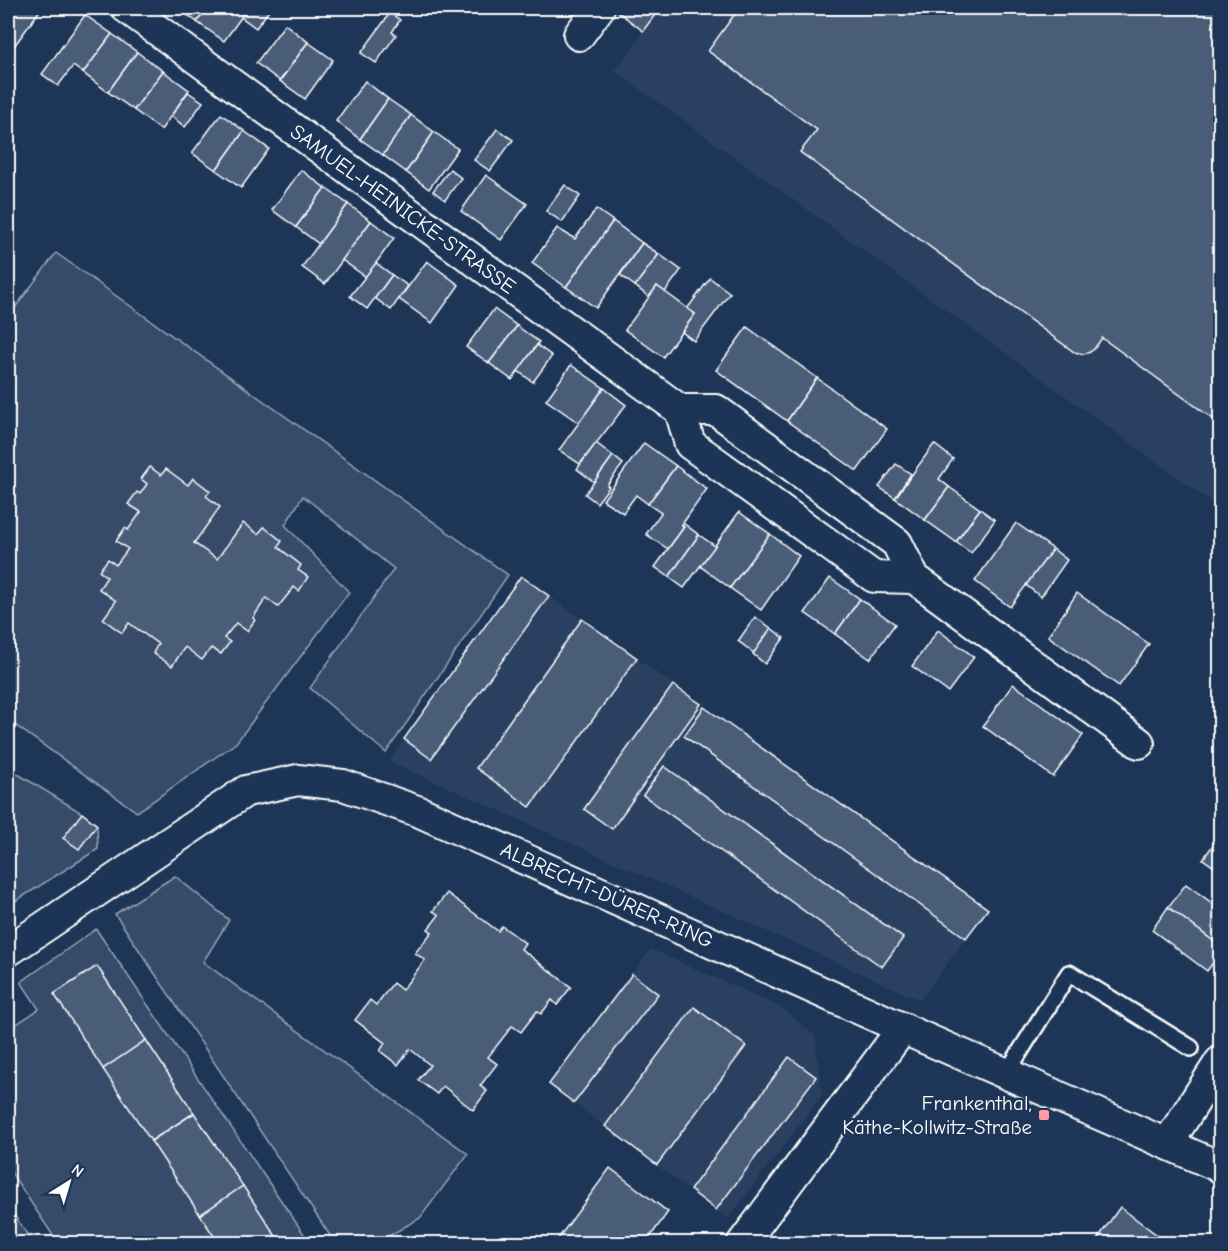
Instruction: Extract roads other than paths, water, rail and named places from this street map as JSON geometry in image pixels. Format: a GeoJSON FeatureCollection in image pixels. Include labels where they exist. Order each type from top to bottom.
{"type":"FeatureCollection","features":[{"type":"Feature","properties":{"kind":"street","name":"SAMUEL-HEINICKE-STRASSE"},"geometry":{"type":"LineString","coordinates":[[127,8],[680,410]]}},
{"type":"Feature","properties":{"kind":"street"},"geometry":{"type":"LineString","coordinates":[[579,35],[599,8]]}},
{"type":"Feature","properties":{"kind":"street"},"geometry":{"type":"LineString","coordinates":[[914,578],[874,577],[690,444],[680,410],[716,410],[897,543],[914,578],[1139,742]]}},
{"type":"Feature","properties":{"kind":"street","name":"ALBRECHT-DÜRER-RING"},"geometry":{"type":"LineString","coordinates":[[8,951],[246,791],[298,780],[343,785],[420,812],[1006,1074],[1221,1167]]}},
{"type":"Feature","properties":{"kind":"street"},"geometry":{"type":"LineString","coordinates":[[742,1244],[903,1028]]}},
{"type":"Feature","properties":{"kind":"street"},"geometry":{"type":"LineString","coordinates":[[1168,1143],[1221,1062]]}},
{"type":"Feature","properties":{"kind":"lane"},"geometry":{"type":"LineString","coordinates":[[1006,1074],[1069,973],[1191,1048]]}},
{"type":"Feature","properties":{"kind":"place","name":"Frankenthal, Käthe-Kollwitz-Straße"},"geometry":{"type":"Point","coordinates":[1044,1115]}}]}
